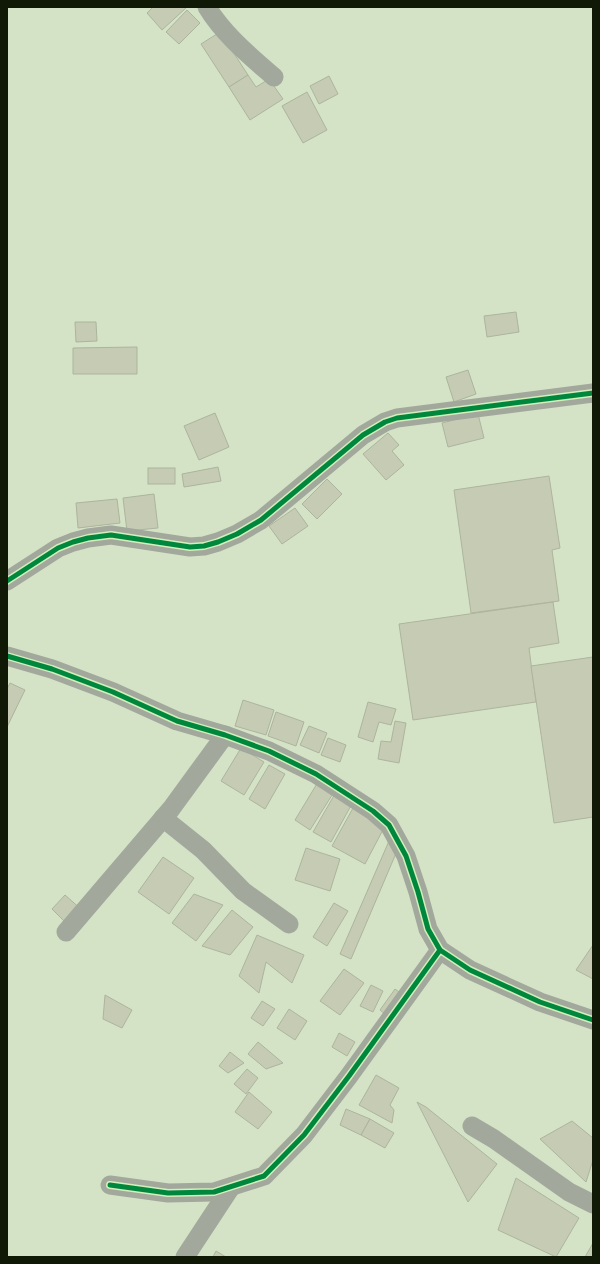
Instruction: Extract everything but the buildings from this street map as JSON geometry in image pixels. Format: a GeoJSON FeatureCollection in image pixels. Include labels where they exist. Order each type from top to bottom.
{"type":"FeatureCollection","features":[{"type":"Feature","properties":{"kind":"street"},"geometry":{"type":"LineString","coordinates":[[208,7],[213,17],[240,47],[274,77]]}},
{"type":"Feature","properties":{"kind":"street"},"geometry":{"type":"LineString","coordinates":[[7,582],[58,548],[88,538],[111,535],[190,547],[204,546],[218,542],[237,534],[261,520],[363,435],[385,422],[397,418],[593,393]]}},
{"type":"Feature","properties":{"kind":"street"},"geometry":{"type":"LineString","coordinates":[[7,656],[52,669],[106,690],[177,721],[225,735],[269,751],[316,774],[373,811],[389,825],[406,856],[428,929],[440,950],[470,970],[533,999],[593,1020]]}},
{"type":"Feature","properties":{"kind":"street"},"geometry":{"type":"LineString","coordinates":[[66,932],[163,818],[225,735]]}},
{"type":"Feature","properties":{"kind":"street"},"geometry":{"type":"LineString","coordinates":[[163,818],[203,850],[243,891],[289,924]]}},
{"type":"Feature","properties":{"kind":"street"},"geometry":{"type":"LineString","coordinates":[[110,1185],[168,1193],[214,1192],[264,1176],[304,1135],[349,1076],[440,950]]}},
{"type":"Feature","properties":{"kind":"street"},"geometry":{"type":"LineString","coordinates":[[472,1126],[494,1139],[569,1192],[593,1204]]}},
{"type":"Feature","properties":{"kind":"street"},"geometry":{"type":"LineString","coordinates":[[185,1257],[231,1187]]}},
{"type":"Feature","properties":{"kind":"cycle path"},"geometry":{"type":"LineString","coordinates":[[7,581],[58,548],[88,538],[111,535],[190,547],[204,546],[218,542],[237,534],[261,520],[363,435],[385,422],[397,418],[593,393]]}},
{"type":"Feature","properties":{"kind":"cycle path"},"geometry":{"type":"LineString","coordinates":[[7,656],[52,669],[113,692],[177,721],[225,735],[269,751],[316,774],[373,811],[389,825],[406,856],[428,929],[440,950],[470,970],[540,1002],[593,1020]]}},
{"type":"Feature","properties":{"kind":"cycle path"},"geometry":{"type":"LineString","coordinates":[[110,1185],[168,1193],[214,1192],[264,1176],[304,1135],[349,1076],[440,950]]}}]}
